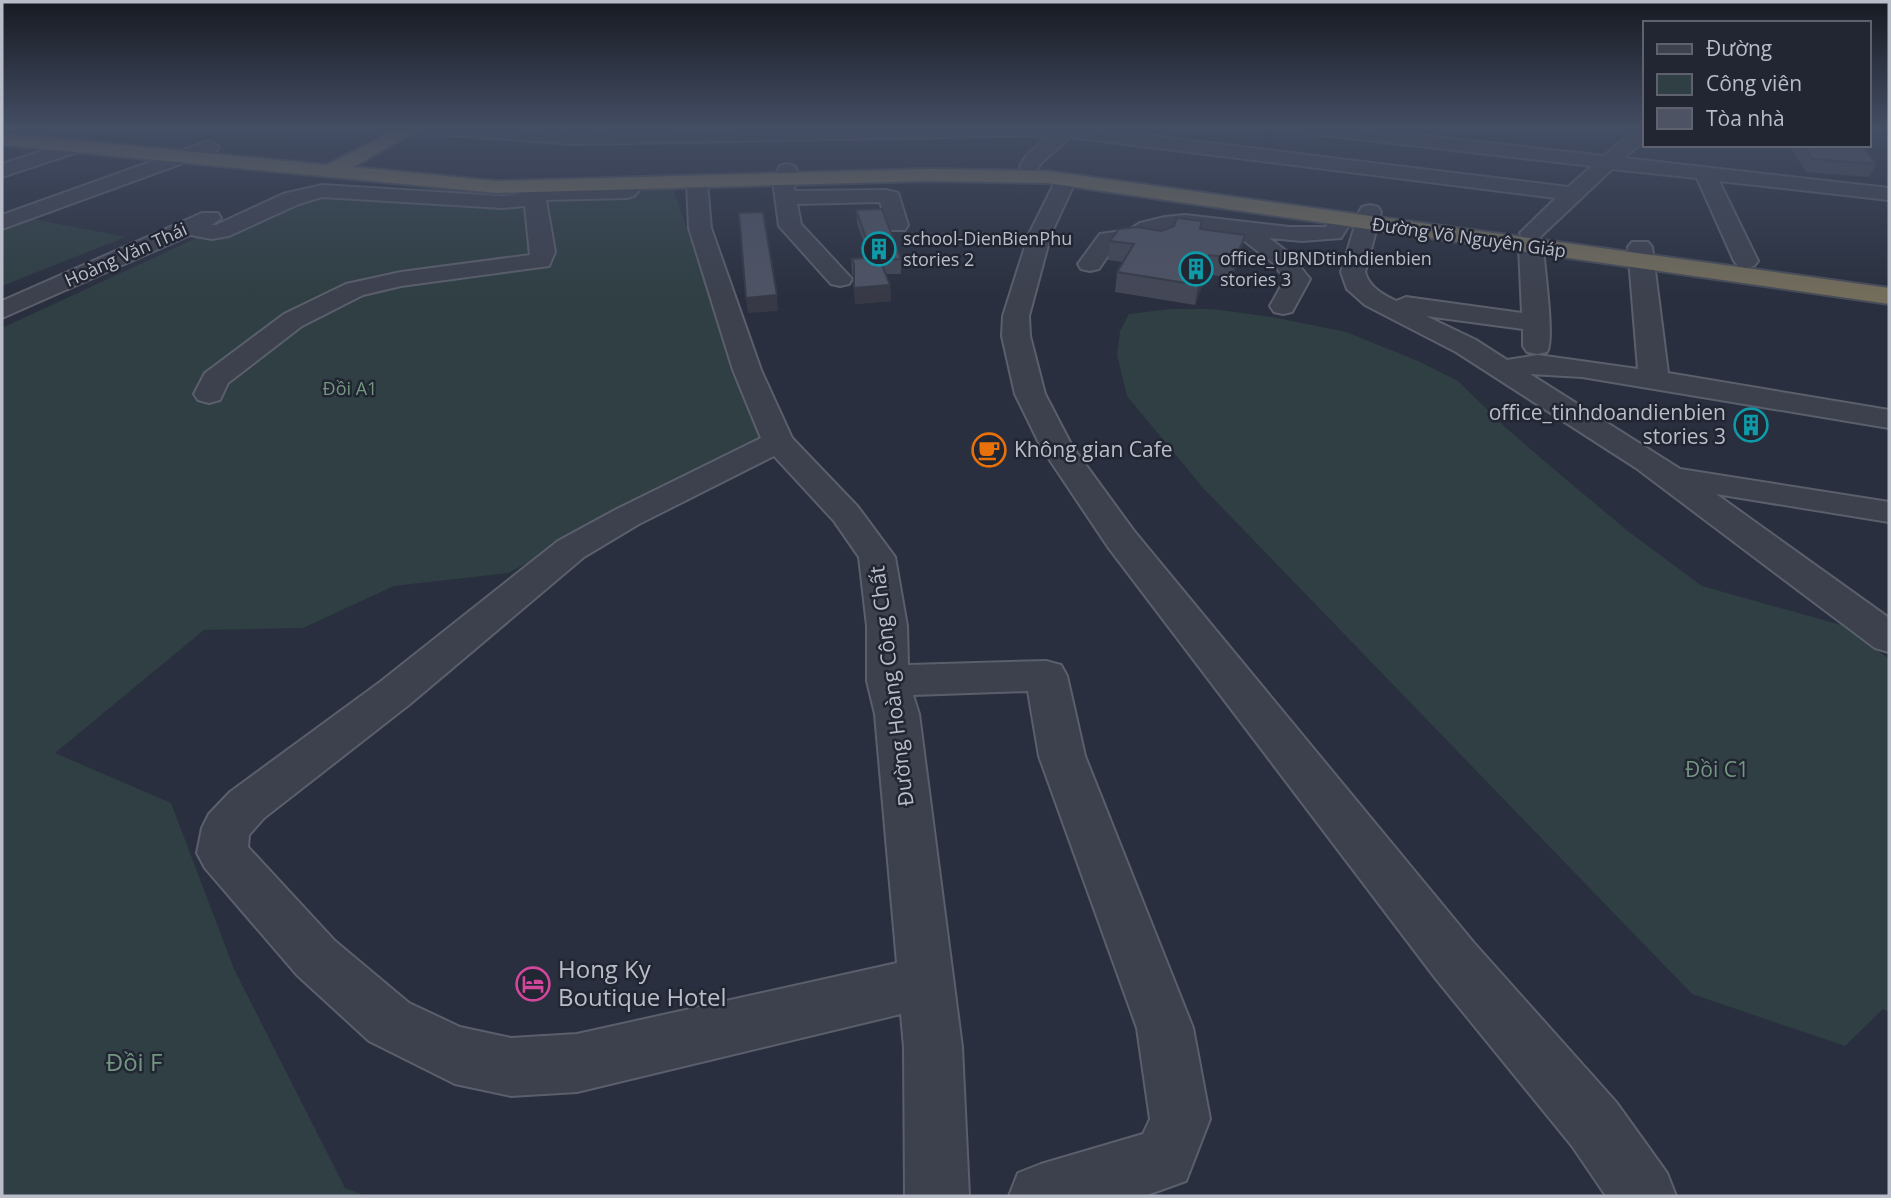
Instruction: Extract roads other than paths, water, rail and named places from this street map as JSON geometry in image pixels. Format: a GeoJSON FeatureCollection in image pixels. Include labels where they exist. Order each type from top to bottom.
{"type":"FeatureCollection","features":[{"type":"Feature","properties":{"kind":"highway","name":"Đường Võ Nguyên Giáp"},"geometry":{"type":"LineString","coordinates":[[472,184],[496,187],[644,184]]}},
{"type":"Feature","properties":{"kind":"highway","name":"Đường Võ Nguyên Giáp"},"geometry":{"type":"LineString","coordinates":[[1127,184],[1642,255],[1889,296]]}},
{"type":"Feature","properties":{"kind":"highway","name":"Đường Võ Nguyên Giáp"},"geometry":{"type":"LineString","coordinates":[[1127,184],[1359,218]]}},
{"type":"Feature","properties":{"kind":"highway","name":"Đường Võ Nguyên Giáp"},"geometry":{"type":"LineString","coordinates":[[1642,255],[1746,261],[1889,279]]}},
{"type":"Feature","properties":{"kind":"street"},"geometry":{"type":"LineString","coordinates":[[2,222],[108,184]]}},
{"type":"Feature","properties":{"kind":"street","name":"Hoàng Văn Thái"},"geometry":{"type":"LineString","coordinates":[[2,310],[287,184]]}},
{"type":"Feature","properties":{"kind":"street","name":"Đường Hoàng Công Chất"},"geometry":{"type":"LineString","coordinates":[[698,184],[700,228],[747,370],[778,442],[846,514],[877,556],[887,626],[888,681],[897,714],[927,982],[933,1047],[937,1196]]}},
{"type":"Feature","properties":{"kind":"street"},"geometry":{"type":"LineString","coordinates":[[785,184],[790,226],[840,279]]}},
{"type":"Feature","properties":{"kind":"street"},"geometry":{"type":"LineString","coordinates":[[792,184],[890,198],[897,225]]}},
{"type":"Feature","properties":{"kind":"street"},"geometry":{"type":"LineString","coordinates":[[1047,184],[1040,234],[1016,316],[1016,336],[1030,394],[1057,447],[1121,538],[1455,961],[1594,1124],[1644,1196]]}},
{"type":"Feature","properties":{"kind":"street"},"geometry":{"type":"LineString","coordinates":[[1495,184],[1573,194]]}},
{"type":"Feature","properties":{"kind":"street"},"geometry":{"type":"LineString","coordinates":[[1538,364],[1531,240],[1584,184]]}},
{"type":"Feature","properties":{"kind":"street"},"geometry":{"type":"LineString","coordinates":[[1710,184],[1746,261]]}},
{"type":"Feature","properties":{"kind":"street"},"geometry":{"type":"LineString","coordinates":[[1801,184],[1889,194]]}},
{"type":"Feature","properties":{"kind":"street"},"geometry":{"type":"LineString","coordinates":[[186,228],[212,232],[220,230],[291,199],[322,191],[502,202],[518,201],[534,194],[627,192],[634,185]]}},
{"type":"Feature","properties":{"kind":"street"},"geometry":{"type":"LineString","coordinates":[[209,394],[215,379],[293,320],[355,289],[401,279],[541,261],[543,252],[534,194]]}},
{"type":"Feature","properties":{"kind":"street"},"geometry":{"type":"LineString","coordinates":[[1135,236],[1147,227],[1163,225],[1240,227],[1307,235],[1333,233],[1359,218]]}},
{"type":"Feature","properties":{"kind":"street"},"geometry":{"type":"LineString","coordinates":[[1359,218],[1353,272],[1356,284],[1374,300],[1466,346],[1671,477],[1889,638]]}},
{"type":"Feature","properties":{"kind":"street"},"geometry":{"type":"LineString","coordinates":[[1240,227],[1281,258],[1298,278],[1283,306]]}},
{"type":"Feature","properties":{"kind":"street"},"geometry":{"type":"LineString","coordinates":[[1090,264],[1108,239],[1135,236],[1188,244]]}},
{"type":"Feature","properties":{"kind":"street"},"geometry":{"type":"LineString","coordinates":[[1241,252],[1281,258]]}},
{"type":"Feature","properties":{"kind":"street"},"geometry":{"type":"LineString","coordinates":[[1642,255],[1654,380]]}},
{"type":"Feature","properties":{"kind":"street"},"geometry":{"type":"LineString","coordinates":[[1374,300],[1536,323]]}},
{"type":"Feature","properties":{"kind":"street"},"geometry":{"type":"LineString","coordinates":[[1503,369],[1538,364],[1582,368],[1889,419]]}},
{"type":"Feature","properties":{"kind":"street"},"geometry":{"type":"LineString","coordinates":[[778,442],[627,517],[572,549],[406,685],[247,805],[226,828],[222,853],[316,958],[389,1022],[455,1055],[510,1067],[577,1063],[927,982]]}},
{"type":"Feature","properties":{"kind":"street"},"geometry":{"type":"LineString","coordinates":[[1671,477],[1889,512]]}},
{"type":"Feature","properties":{"kind":"street"},"geometry":{"type":"LineString","coordinates":[[888,681],[1046,676],[1062,756],[1165,1028],[1180,1119],[1164,1159],[1041,1196]]}},
{"type":"Feature","properties":{"kind":"place","name":"school-DienBienPhu stories 2"},"geometry":{"type":"Point","coordinates":[879,249]}},
{"type":"Feature","properties":{"kind":"place","name":"office_UBNDtinhdienbien stories 3"},"geometry":{"type":"Point","coordinates":[1196,269]}},
{"type":"Feature","properties":{"kind":"place","name":"office_tinhdoandienbien stories 3"},"geometry":{"type":"Point","coordinates":[1751,425]}},
{"type":"Feature","properties":{"kind":"place","name":"Không gian Cafe"},"geometry":{"type":"Point","coordinates":[989,450]}},
{"type":"Feature","properties":{"kind":"place","name":"Hong Ky Boutique Hotel"},"geometry":{"type":"Point","coordinates":[533,984]}},
{"type":"Feature","properties":{"kind":"park label","name":"Đồi A1"},"geometry":{"type":"Point","coordinates":[350,389]}},
{"type":"Feature","properties":{"kind":"park label","name":"Đồi C1"},"geometry":{"type":"Point","coordinates":[1717,770]}},
{"type":"Feature","properties":{"kind":"park label","name":"Đồi F"},"geometry":{"type":"Point","coordinates":[134,1063]}}]}
